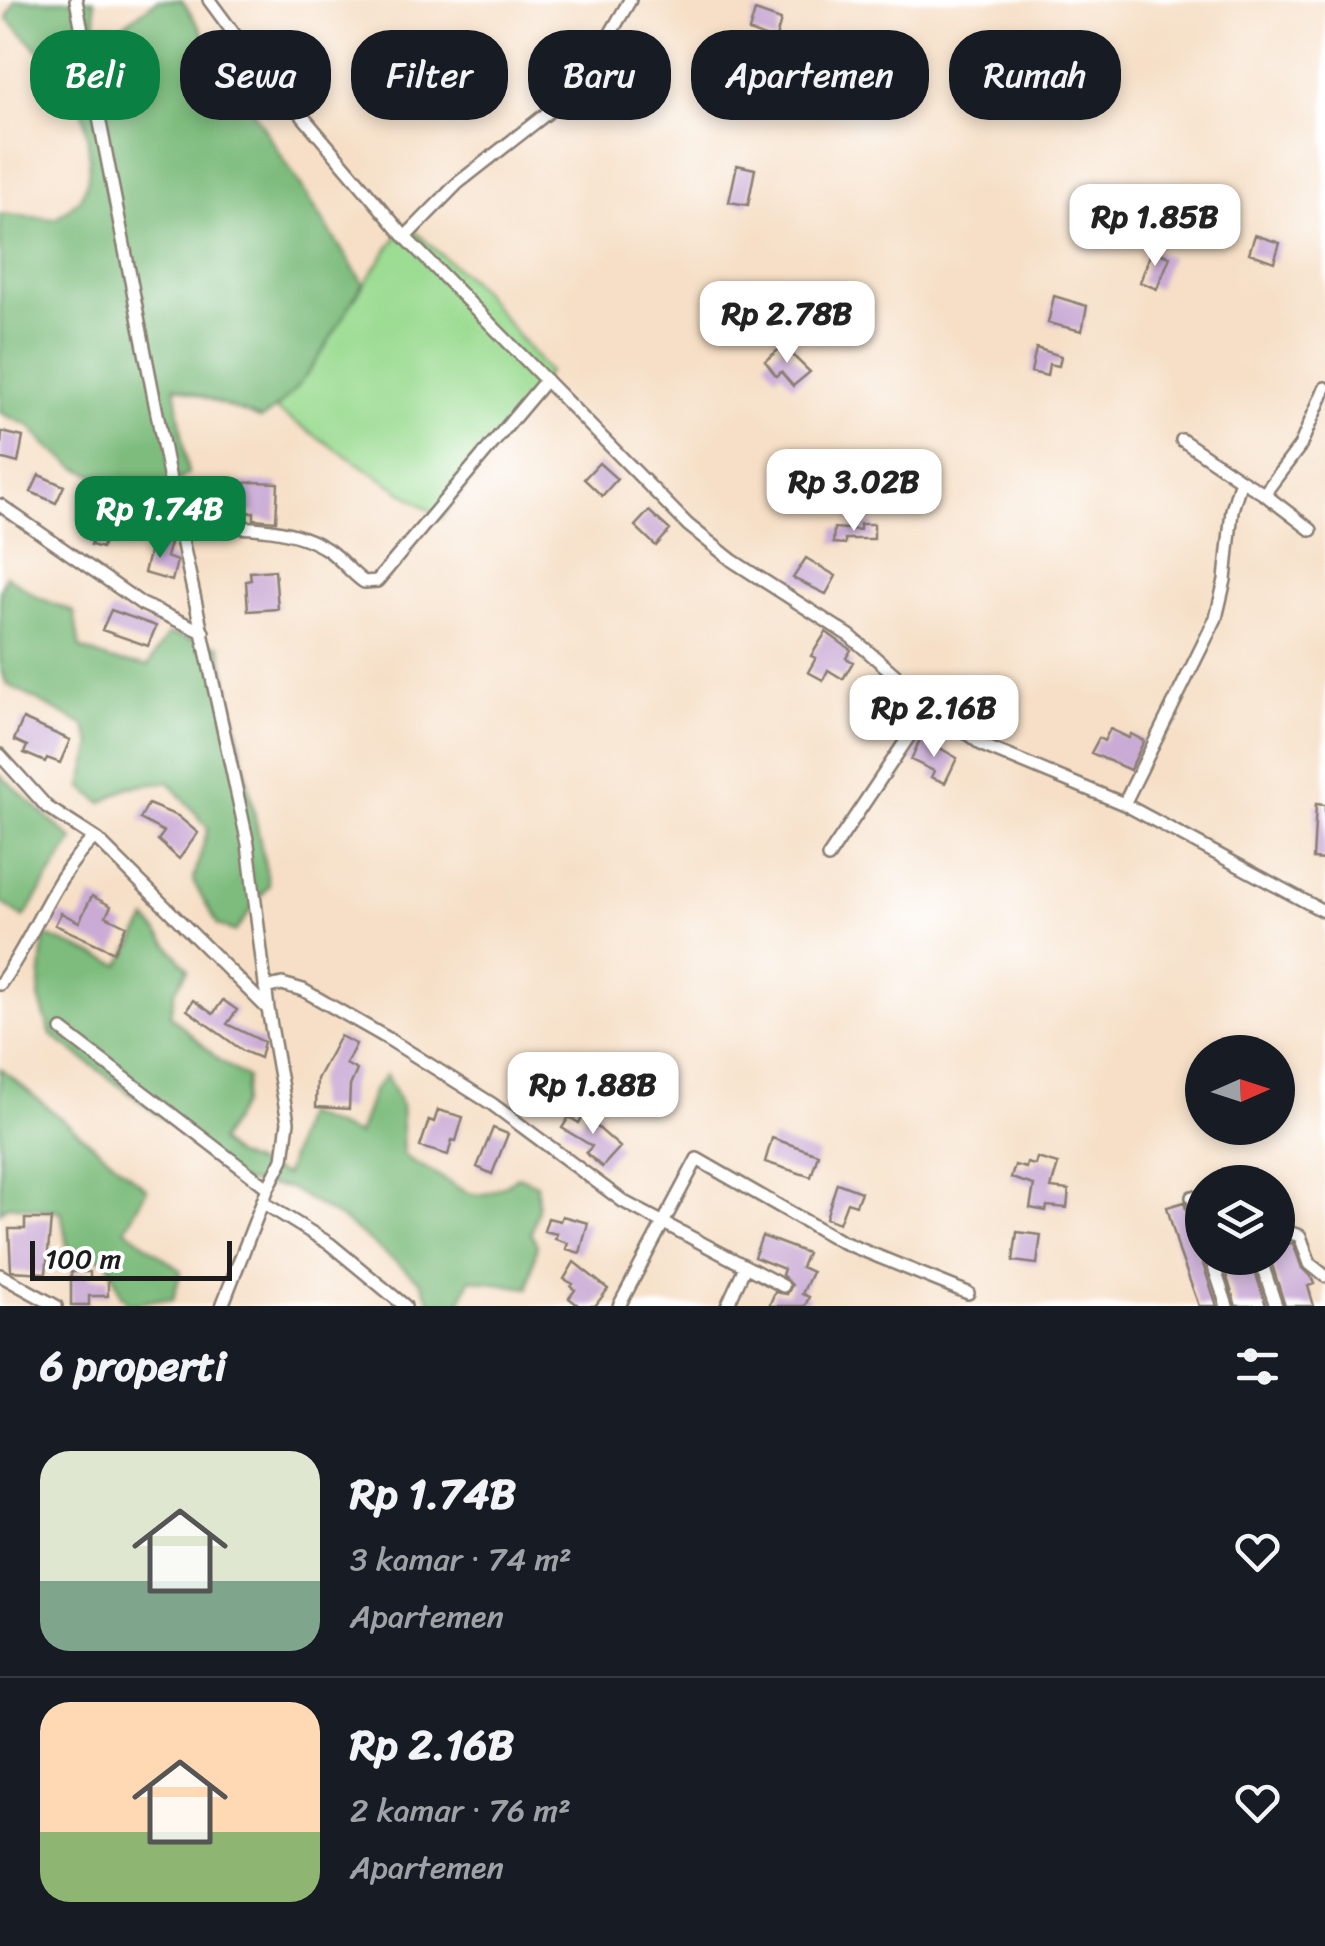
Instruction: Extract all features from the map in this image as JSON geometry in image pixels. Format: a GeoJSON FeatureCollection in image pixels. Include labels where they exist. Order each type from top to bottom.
{"type":"FeatureCollection","features":[{"type":"Feature","properties":{"kind":"street"},"geometry":{"type":"LineString","coordinates":[[76,0],[179,526],[248,844],[268,1009],[285,1102],[288,1139],[283,1159],[222,1306]]}},
{"type":"Feature","properties":{"kind":"street"},"geometry":{"type":"LineString","coordinates":[[209,0],[405,237],[702,538],[732,562],[850,636],[930,705],[993,751],[1124,804],[1325,912]]}},
{"type":"Feature","properties":{"kind":"street"},"geometry":{"type":"LineString","coordinates":[[405,237],[458,182],[569,96],[630,0]]}},
{"type":"Feature","properties":{"kind":"street"},"geometry":{"type":"LineString","coordinates":[[179,526],[284,533],[323,547],[361,581],[377,581],[546,380]]}},
{"type":"Feature","properties":{"kind":"street"},"geometry":{"type":"LineString","coordinates":[[1264,494],[1300,446],[1325,388]]}},
{"type":"Feature","properties":{"kind":"street"},"geometry":{"type":"LineString","coordinates":[[1182,440],[1311,530]]}},
{"type":"Feature","properties":{"kind":"street"},"geometry":{"type":"LineString","coordinates":[[1124,804],[1216,618],[1225,580],[1232,510],[1241,480]]}},
{"type":"Feature","properties":{"kind":"street"},"geometry":{"type":"LineString","coordinates":[[0,505],[142,604],[203,632]]}},
{"type":"Feature","properties":{"kind":"street"},"geometry":{"type":"LineString","coordinates":[[828,857],[930,705]]}},
{"type":"Feature","properties":{"kind":"street"},"geometry":{"type":"LineString","coordinates":[[0,755],[47,807],[94,838],[268,1009]]}},
{"type":"Feature","properties":{"kind":"street"},"geometry":{"type":"LineString","coordinates":[[0,984],[20,957],[58,881],[94,838]]}},
{"type":"Feature","properties":{"kind":"street"},"geometry":{"type":"LineString","coordinates":[[265,988],[282,984],[303,990],[492,1104],[612,1193],[662,1224],[783,1286]]}},
{"type":"Feature","properties":{"kind":"street"},"geometry":{"type":"LineString","coordinates":[[62,1030],[268,1188]]}},
{"type":"Feature","properties":{"kind":"street"},"geometry":{"type":"LineString","coordinates":[[618,1306],[697,1159],[840,1241],[968,1293]]}},
{"type":"Feature","properties":{"kind":"street"},"geometry":{"type":"LineString","coordinates":[[262,1202],[330,1244],[405,1306]]}},
{"type":"Feature","properties":{"kind":"street"},"geometry":{"type":"LineString","coordinates":[[1295,1234],[1300,1236],[1310,1264],[1325,1276]]}},
{"type":"Feature","properties":{"kind":"street"},"geometry":{"type":"LineString","coordinates":[[726,1306],[745,1267]]}},
{"type":"Feature","properties":{"kind":"street"},"geometry":{"type":"LineString","coordinates":[[0,1275],[56,1306]]}},
{"type":"Feature","properties":{"kind":"street"},"geometry":{"type":"LineString","coordinates":[[1216,1275],[1226,1306]]}},
{"type":"Feature","properties":{"kind":"street"},"geometry":{"type":"LineString","coordinates":[[1266,1275],[1276,1306]]}},
{"type":"Feature","properties":{"kind":"green space"},"geometry":{"type":"Polygon","coordinates":[[[15,0],[94,0],[96,24],[122,26],[157,0],[182,0],[201,30],[180,30],[180,120],[259,120],[363,283],[305,376],[277,408],[261,419],[175,386],[188,474],[150,500],[75,467],[46,445],[30,426],[0,413],[0,214],[55,219],[79,199],[89,164],[84,120],[160,120],[160,30],[30,30],[30,42],[7,18],[15,0]]]}},
{"type":"Feature","properties":{"kind":"green space"},"geometry":{"type":"Polygon","coordinates":[[[406,224],[478,287],[548,372],[442,518],[276,410],[406,224]]]}},
{"type":"Feature","properties":{"kind":"green space"},"geometry":{"type":"Polygon","coordinates":[[[6,575],[37,597],[74,612],[80,648],[110,660],[148,666],[168,634],[220,646],[269,885],[235,932],[218,925],[193,881],[208,828],[169,782],[129,787],[102,803],[82,787],[92,744],[85,726],[7,684],[0,669],[0,590],[6,575]]]}},
{"type":"Feature","properties":{"kind":"green space"},"geometry":{"type":"Polygon","coordinates":[[[0,775],[73,840],[24,918],[0,901],[0,775]]]}},
{"type":"Feature","properties":{"kind":"green space"},"geometry":{"type":"Polygon","coordinates":[[[147,919],[188,969],[175,991],[170,1015],[219,1060],[247,1078],[242,1104],[219,1142],[235,1156],[285,1175],[303,1114],[358,1135],[373,1091],[386,1075],[401,1104],[403,1154],[410,1160],[474,1194],[493,1192],[518,1176],[537,1184],[538,1209],[531,1233],[537,1245],[528,1288],[470,1279],[459,1306],[433,1306],[421,1282],[343,1220],[289,1188],[238,1181],[175,1127],[51,1035],[39,998],[44,935],[120,965],[147,919]]]}},
{"type":"Feature","properties":{"kind":"green space"},"geometry":{"type":"Polygon","coordinates":[[[0,1068],[147,1189],[125,1229],[181,1271],[173,1300],[130,1305],[121,1295],[107,1259],[69,1257],[61,1211],[8,1205],[0,1212],[0,1068]]]}},
{"type":"Feature","properties":{"kind":"building"},"geometry":{"type":"Polygon","coordinates":[[[755,11],[781,20],[778,30],[749,30],[755,11]]]}},
{"type":"Feature","properties":{"kind":"building"},"geometry":{"type":"Polygon","coordinates":[[[737,165],[755,169],[748,205],[729,202],[737,165]]]}},
{"type":"Feature","properties":{"kind":"building"},"geometry":{"type":"Polygon","coordinates":[[[1255,235],[1280,243],[1274,262],[1249,253],[1255,235]]]}},
{"type":"Feature","properties":{"kind":"building"},"geometry":{"type":"Polygon","coordinates":[[[1152,250],[1170,257],[1157,289],[1140,282],[1152,250]]]}},
{"type":"Feature","properties":{"kind":"building"},"geometry":{"type":"Polygon","coordinates":[[[1054,296],[1087,306],[1082,331],[1048,323],[1054,296]]]}},
{"type":"Feature","properties":{"kind":"building"},"geometry":{"type":"Polygon","coordinates":[[[783,346],[810,372],[793,386],[781,372],[776,376],[765,361],[783,346]]]}},
{"type":"Feature","properties":{"kind":"building"},"geometry":{"type":"Polygon","coordinates":[[[1036,348],[1061,356],[1059,366],[1049,364],[1047,376],[1031,372],[1036,348]]]}},
{"type":"Feature","properties":{"kind":"building"},"geometry":{"type":"Polygon","coordinates":[[[2,432],[23,437],[18,463],[0,458],[2,432]]]}},
{"type":"Feature","properties":{"kind":"building"},"geometry":{"type":"Polygon","coordinates":[[[599,463],[617,479],[602,496],[584,479],[599,463]]]}},
{"type":"Feature","properties":{"kind":"building"},"geometry":{"type":"Polygon","coordinates":[[[39,475],[64,486],[56,503],[31,492],[39,475]]]}},
{"type":"Feature","properties":{"kind":"building"},"geometry":{"type":"Polygon","coordinates":[[[278,483],[276,521],[254,519],[254,512],[231,515],[230,503],[197,507],[195,488],[278,483]]]}},
{"type":"Feature","properties":{"kind":"building"},"geometry":{"type":"Polygon","coordinates":[[[104,502],[122,508],[111,543],[104,540],[102,548],[91,545],[104,502]]]}},
{"type":"Feature","properties":{"kind":"building"},"geometry":{"type":"Polygon","coordinates":[[[649,511],[670,530],[656,546],[635,526],[649,511]]]}},
{"type":"Feature","properties":{"kind":"building"},"geometry":{"type":"Polygon","coordinates":[[[860,524],[874,524],[874,539],[833,543],[834,528],[860,530],[860,524]]]}},
{"type":"Feature","properties":{"kind":"building"},"geometry":{"type":"Polygon","coordinates":[[[153,537],[170,543],[166,557],[177,561],[172,581],[144,573],[153,537]]]}},
{"type":"Feature","properties":{"kind":"building"},"geometry":{"type":"Polygon","coordinates":[[[806,558],[836,576],[826,594],[793,578],[806,558]]]}},
{"type":"Feature","properties":{"kind":"building"},"geometry":{"type":"Polygon","coordinates":[[[275,570],[278,609],[248,611],[246,581],[251,580],[250,572],[275,570]]]}},
{"type":"Feature","properties":{"kind":"building"},"geometry":{"type":"Polygon","coordinates":[[[111,610],[156,626],[148,646],[102,630],[111,610]]]}},
{"type":"Feature","properties":{"kind":"building"},"geometry":{"type":"Polygon","coordinates":[[[826,632],[851,650],[846,658],[853,662],[843,679],[828,670],[823,680],[808,672],[816,658],[811,656],[826,632]]]}},
{"type":"Feature","properties":{"kind":"building"},"geometry":{"type":"Polygon","coordinates":[[[947,682],[974,708],[964,719],[939,700],[947,682]]]}},
{"type":"Feature","properties":{"kind":"building"},"geometry":{"type":"Polygon","coordinates":[[[888,687],[916,709],[906,722],[894,712],[888,719],[873,707],[888,687]]]}},
{"type":"Feature","properties":{"kind":"building"},"geometry":{"type":"Polygon","coordinates":[[[23,719],[70,740],[60,763],[47,758],[45,762],[24,753],[27,746],[14,740],[23,719]]]}},
{"type":"Feature","properties":{"kind":"building"},"geometry":{"type":"Polygon","coordinates":[[[1110,729],[1144,741],[1130,770],[1091,753],[1099,738],[1104,741],[1110,729]]]}},
{"type":"Feature","properties":{"kind":"building"},"geometry":{"type":"Polygon","coordinates":[[[921,737],[957,758],[945,783],[931,777],[934,771],[911,760],[921,737]]]}},
{"type":"Feature","properties":{"kind":"building"},"geometry":{"type":"Polygon","coordinates":[[[148,804],[178,816],[198,833],[179,859],[158,840],[164,832],[140,819],[148,804]]]}},
{"type":"Feature","properties":{"kind":"building"},"geometry":{"type":"Polygon","coordinates":[[[1316,804],[1325,805],[1325,860],[1313,859],[1316,804]]]}},
{"type":"Feature","properties":{"kind":"building"},"geometry":{"type":"Polygon","coordinates":[[[92,896],[111,906],[106,916],[126,926],[114,952],[55,925],[61,913],[79,922],[92,896]]]}},
{"type":"Feature","properties":{"kind":"building"},"geometry":{"type":"Polygon","coordinates":[[[193,1000],[213,1014],[223,1000],[237,1010],[227,1024],[264,1042],[260,1058],[243,1051],[187,1010],[193,1000]]]}},
{"type":"Feature","properties":{"kind":"building"},"geometry":{"type":"Polygon","coordinates":[[[340,1036],[356,1044],[346,1064],[357,1070],[350,1086],[349,1109],[316,1107],[317,1079],[340,1036]]]}},
{"type":"Feature","properties":{"kind":"building"},"geometry":{"type":"Polygon","coordinates":[[[589,1107],[601,1114],[595,1125],[620,1147],[602,1167],[586,1153],[592,1146],[562,1128],[569,1117],[579,1123],[589,1107]]]}},
{"type":"Feature","properties":{"kind":"building"},"geometry":{"type":"Polygon","coordinates":[[[438,1110],[463,1117],[448,1155],[420,1147],[429,1120],[434,1122],[438,1110]]]}},
{"type":"Feature","properties":{"kind":"building"},"geometry":{"type":"Polygon","coordinates":[[[493,1128],[508,1134],[492,1174],[477,1167],[493,1128]]]}},
{"type":"Feature","properties":{"kind":"building"},"geometry":{"type":"Polygon","coordinates":[[[772,1138],[818,1154],[811,1177],[765,1162],[772,1138]]]}},
{"type":"Feature","properties":{"kind":"building"},"geometry":{"type":"Polygon","coordinates":[[[1037,1158],[1058,1164],[1051,1188],[1069,1190],[1067,1208],[1030,1208],[1034,1185],[1011,1178],[1015,1165],[1026,1168],[1027,1163],[1035,1165],[1037,1158]]]}},
{"type":"Feature","properties":{"kind":"building"},"geometry":{"type":"Polygon","coordinates":[[[837,1183],[861,1192],[856,1205],[847,1202],[839,1223],[826,1218],[837,1183]]]}},
{"type":"Feature","properties":{"kind":"building"},"geometry":{"type":"Polygon","coordinates":[[[1184,1202],[1185,1268],[1179,1251],[1167,1207],[1184,1202]]]}},
{"type":"Feature","properties":{"kind":"building"},"geometry":{"type":"Polygon","coordinates":[[[562,1216],[588,1223],[580,1253],[566,1249],[568,1243],[555,1239],[557,1234],[544,1231],[548,1218],[560,1221],[562,1216]]]}},
{"type":"Feature","properties":{"kind":"building"},"geometry":{"type":"Polygon","coordinates":[[[25,1219],[51,1219],[46,1273],[11,1271],[9,1229],[25,1229],[25,1219]]]}},
{"type":"Feature","properties":{"kind":"building"},"geometry":{"type":"Polygon","coordinates":[[[1017,1232],[1041,1235],[1037,1264],[1013,1261],[1017,1232]]]}},
{"type":"Feature","properties":{"kind":"building"},"geometry":{"type":"Polygon","coordinates":[[[762,1236],[807,1253],[801,1267],[812,1272],[802,1294],[809,1297],[805,1306],[769,1306],[775,1292],[787,1294],[792,1285],[782,1275],[784,1269],[754,1257],[762,1236]]]}},
{"type":"Feature","properties":{"kind":"building"},"geometry":{"type":"Polygon","coordinates":[[[1295,1249],[1302,1268],[1314,1284],[1308,1286],[1314,1306],[1285,1306],[1275,1275],[1295,1275],[1295,1249]]]}},
{"type":"Feature","properties":{"kind":"building"},"geometry":{"type":"Polygon","coordinates":[[[574,1262],[608,1289],[595,1306],[579,1306],[569,1298],[575,1290],[564,1279],[574,1262]]]}},
{"type":"Feature","properties":{"kind":"building"},"geometry":{"type":"Polygon","coordinates":[[[71,1272],[90,1272],[90,1278],[108,1278],[108,1296],[89,1296],[89,1305],[71,1305],[71,1272]]]}},
{"type":"Feature","properties":{"kind":"building"},"geometry":{"type":"Polygon","coordinates":[[[1188,1275],[1207,1275],[1217,1306],[1199,1306],[1188,1275]]]}},
{"type":"Feature","properties":{"kind":"building"},"geometry":{"type":"Polygon","coordinates":[[[1226,1275],[1256,1275],[1266,1306],[1236,1306],[1226,1275]]]}}]}
